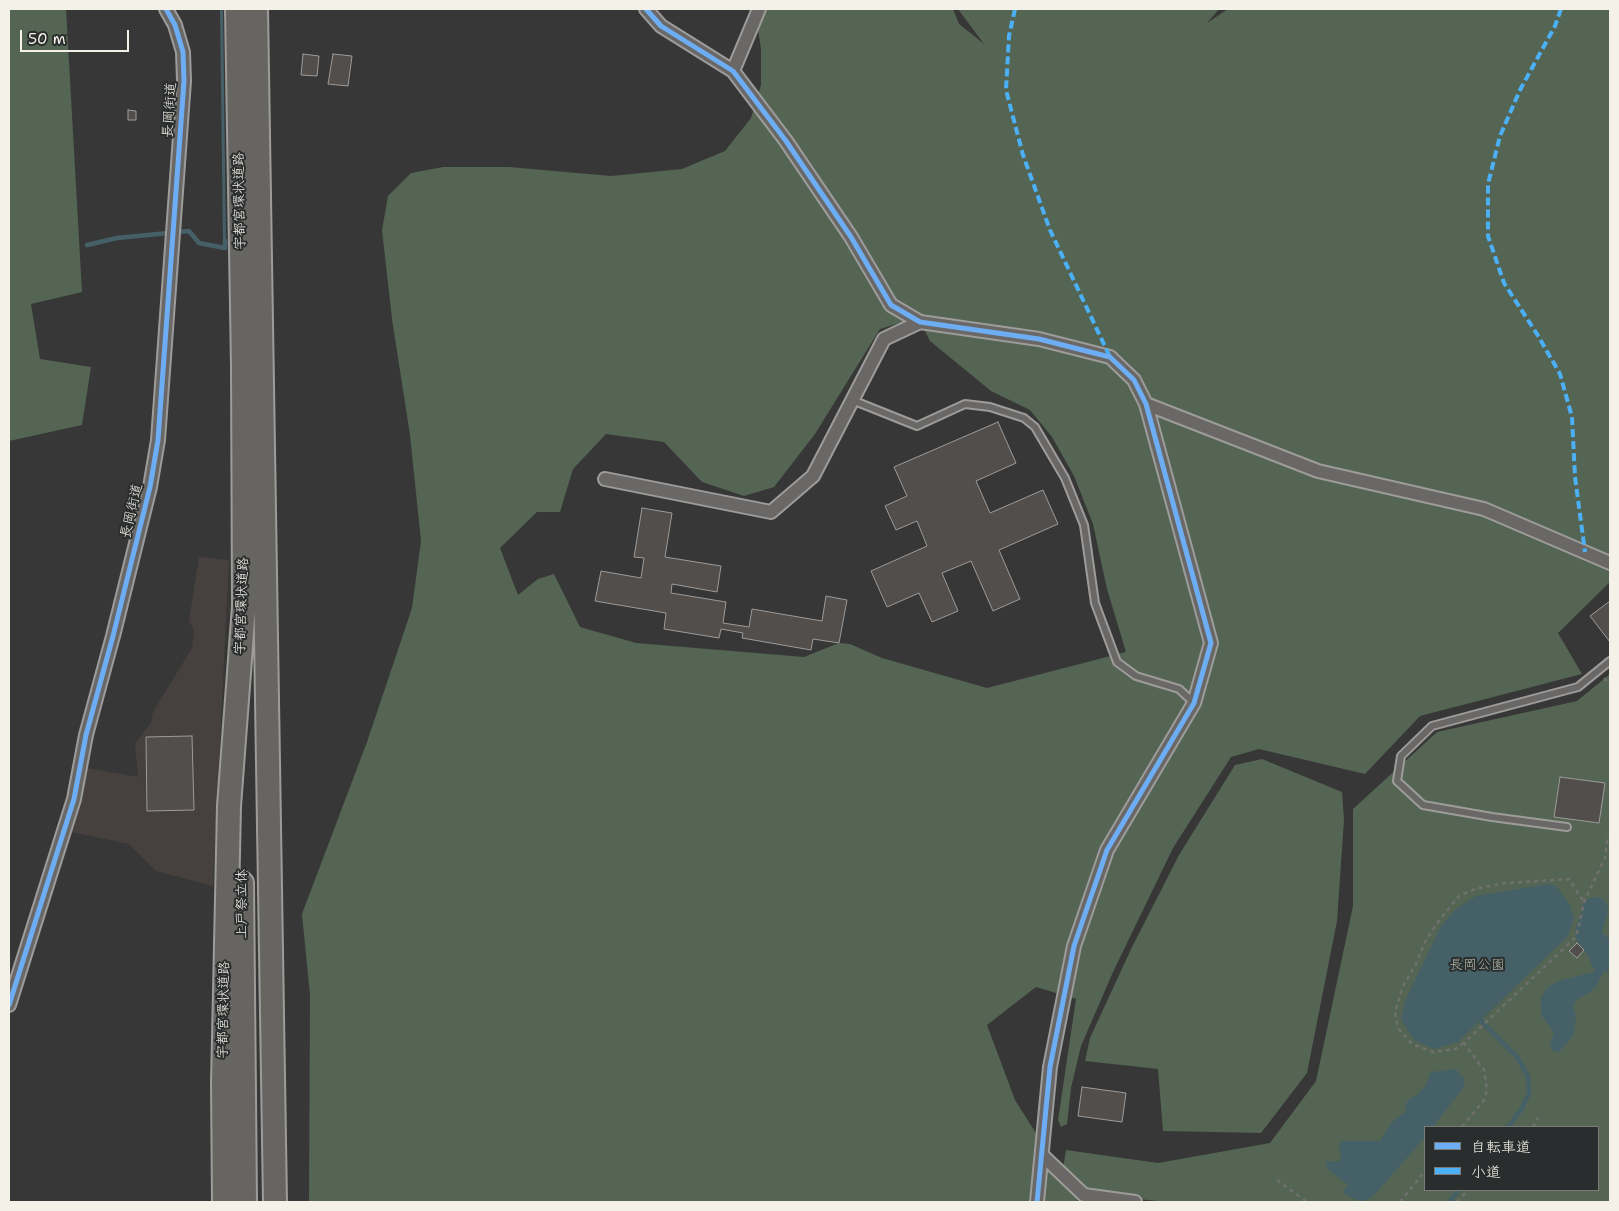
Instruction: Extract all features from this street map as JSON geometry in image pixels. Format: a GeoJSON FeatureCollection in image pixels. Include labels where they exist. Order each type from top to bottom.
{"type":"FeatureCollection","features":[{"type":"Feature","properties":{"kind":"highway","name":"宇都宮環状道路"},"geometry":{"type":"LineString","coordinates":[[224,1202],[223,1084],[228,806],[244,606],[243,367],[237,9]]}},
{"type":"Feature","properties":{"kind":"highway","name":"宇都宮環状道路"},"geometry":{"type":"LineString","coordinates":[[256,9],[275,1202]]}},
{"type":"Feature","properties":{"kind":"highway","name":"上戸祭立体"},"geometry":{"type":"LineString","coordinates":[[244,606],[242,835],[245,1202]]}},
{"type":"Feature","properties":{"kind":"highway","name":"上戸祭立体"},"geometry":{"type":"LineString","coordinates":[[260,1202],[258,806],[266,615]]}},
{"type":"Feature","properties":{"kind":"street","name":"長岡街道"},"geometry":{"type":"LineString","coordinates":[[9,1005],[74,798],[86,735],[118,617],[150,486],[158,440],[184,81],[183,52],[175,25],[166,9]]}},
{"type":"Feature","properties":{"kind":"street"},"geometry":{"type":"LineString","coordinates":[[646,9],[661,26],[734,71],[786,141],[852,237],[891,305],[920,322],[1039,339],[1110,358],[1134,380],[1146,404],[1211,643],[1194,703],[1108,850],[1074,946],[1050,1067],[1037,1202]]}},
{"type":"Feature","properties":{"kind":"street"},"geometry":{"type":"LineString","coordinates":[[734,71],[759,9]]}},
{"type":"Feature","properties":{"kind":"street"},"geometry":{"type":"LineString","coordinates":[[605,479],[771,512],[813,476],[884,339],[920,322]]}},
{"type":"Feature","properties":{"kind":"street"},"geometry":{"type":"LineString","coordinates":[[1146,404],[1318,471],[1484,509],[1610,563]]}},
{"type":"Feature","properties":{"kind":"street"},"geometry":{"type":"LineString","coordinates":[[1042,1155],[1084,1195],[1135,1202]]}},
{"type":"Feature","properties":{"kind":"lane"},"geometry":{"type":"LineString","coordinates":[[852,400],[917,426],[965,404],[990,407],[1024,418],[1035,427],[1065,478],[1084,525],[1095,603],[1117,662],[1136,676],[1179,689],[1194,703]]}},
{"type":"Feature","properties":{"kind":"lane"},"geometry":{"type":"LineString","coordinates":[[1567,827],[1423,805],[1397,781],[1401,756],[1432,726],[1578,688],[1610,661]]}},
{"type":"Feature","properties":{"kind":"path"},"geometry":{"type":"LineString","coordinates":[[1584,902],[1569,879],[1554,878],[1506,883],[1474,889],[1459,896],[1424,942],[1416,964],[1403,986],[1395,1012],[1398,1028],[1412,1044],[1433,1052],[1455,1049],[1464,1043],[1574,939],[1578,930],[1584,902],[1605,858],[1608,835]]}},
{"type":"Feature","properties":{"kind":"path"},"geometry":{"type":"LineString","coordinates":[[1463,1126],[1484,1100],[1487,1090],[1484,1070],[1464,1043]]}},
{"type":"Feature","properties":{"kind":"path"},"geometry":{"type":"LineString","coordinates":[[1534,1126],[1538,1118]]}},
{"type":"Feature","properties":{"kind":"path"},"geometry":{"type":"LineString","coordinates":[[1400,1202],[1424,1172]]}},
{"type":"Feature","properties":{"kind":"path"},"geometry":{"type":"LineString","coordinates":[[1277,1180],[1307,1202]]}},
{"type":"Feature","properties":{"kind":"path"},"geometry":{"type":"LineString","coordinates":[[1457,1202],[1467,1191]]}},
{"type":"Feature","properties":{"kind":"shaded area"},"geometry":{"type":"Polygon","coordinates":[[[199,557],[229,560],[213,886],[156,871],[129,844],[71,832],[81,800],[87,768],[138,777],[135,743],[151,723],[153,712],[192,648],[194,631],[189,620],[199,557]]]}},
{"type":"Feature","properties":{"kind":"green space"},"geometry":{"type":"Polygon","coordinates":[[[9,9],[66,9],[82,292],[31,304],[40,359],[91,367],[82,425],[9,441],[9,9]]]}},
{"type":"Feature","properties":{"kind":"green space"},"geometry":{"type":"Polygon","coordinates":[[[755,9],[953,9],[959,24],[984,44],[958,9],[1219,9],[1207,23],[1228,9],[1610,9],[1610,582],[1558,633],[1582,674],[1420,716],[1365,774],[1259,749],[1231,757],[1173,848],[1113,972],[1081,1046],[1071,1088],[1067,1124],[1061,1127],[1058,1120],[1076,999],[1036,987],[987,1025],[1015,1100],[1077,1198],[1077,1202],[309,1202],[310,995],[302,914],[367,742],[412,608],[421,541],[410,435],[392,319],[382,230],[388,196],[411,173],[443,167],[509,167],[611,176],[682,169],[725,151],[751,118],[761,85],[761,49],[755,9]],[[918,317],[880,329],[815,434],[774,487],[744,496],[702,482],[664,442],[606,434],[573,469],[560,512],[537,512],[500,548],[518,595],[538,579],[554,574],[580,627],[636,643],[804,657],[839,643],[850,644],[882,658],[987,688],[1126,652],[1107,589],[1093,524],[1074,476],[1052,437],[1030,410],[991,391],[930,341],[918,317]]]}},
{"type":"Feature","properties":{"kind":"green space","name":"長岡公園"},"geometry":{"type":"Polygon","coordinates":[[[1610,674],[1610,1202],[1167,1202],[1090,1194],[1063,1169],[1066,1150],[1158,1163],[1270,1143],[1316,1081],[1353,906],[1353,809],[1437,732],[1577,701],[1610,674]]]}},
{"type":"Feature","properties":{"kind":"green space"},"geometry":{"type":"Polygon","coordinates":[[[1262,759],[1342,792],[1344,820],[1337,921],[1307,1073],[1261,1133],[1163,1131],[1158,1069],[1085,1061],[1090,1038],[1132,947],[1179,855],[1235,765],[1262,759]]]}},
{"type":"Feature","properties":{"kind":"water"},"geometry":{"type":"Polygon","coordinates":[[[220,9],[223,9],[226,245],[223,245],[220,9]]]}},
{"type":"Feature","properties":{"kind":"water"},"geometry":{"type":"Polygon","coordinates":[[[1548,884],[1556,886],[1570,905],[1574,918],[1568,936],[1458,1042],[1434,1049],[1414,1040],[1401,1019],[1405,1001],[1441,926],[1456,909],[1476,896],[1548,884]]]}},
{"type":"Feature","properties":{"kind":"water"},"geometry":{"type":"Polygon","coordinates":[[[1603,959],[1602,975],[1597,985],[1590,993],[1579,998],[1573,1004],[1576,1018],[1573,1036],[1559,1052],[1552,1050],[1550,1043],[1554,1032],[1541,1015],[1541,997],[1548,987],[1558,981],[1593,972],[1603,959]]]}},
{"type":"Feature","properties":{"kind":"water"},"geometry":{"type":"Polygon","coordinates":[[[1456,1069],[1465,1080],[1463,1088],[1434,1126],[1424,1126],[1424,1138],[1371,1198],[1360,1202],[1342,1192],[1348,1185],[1326,1168],[1326,1161],[1338,1162],[1341,1158],[1339,1144],[1343,1141],[1380,1141],[1391,1123],[1405,1112],[1407,1101],[1418,1094],[1426,1085],[1431,1072],[1456,1069]]]}},
{"type":"Feature","properties":{"kind":"building"},"geometry":{"type":"Polygon","coordinates":[[[303,54],[319,56],[317,76],[301,75],[303,54]]]}},
{"type":"Feature","properties":{"kind":"building"},"geometry":{"type":"Polygon","coordinates":[[[333,54],[352,56],[348,86],[328,84],[333,54]]]}},
{"type":"Feature","properties":{"kind":"building"},"geometry":{"type":"Polygon","coordinates":[[[128,110],[136,111],[136,120],[128,120],[128,110]]]}},
{"type":"Feature","properties":{"kind":"building"},"geometry":{"type":"Polygon","coordinates":[[[998,422],[1016,463],[976,481],[990,513],[1043,490],[1058,524],[999,550],[1020,599],[993,611],[971,561],[942,573],[958,611],[932,622],[919,593],[887,607],[871,571],[927,546],[917,521],[896,530],[885,506],[907,496],[894,467],[998,422]]]}},
{"type":"Feature","properties":{"kind":"building"},"geometry":{"type":"Polygon","coordinates":[[[642,508],[672,513],[665,557],[721,566],[717,592],[672,584],[671,593],[726,602],[723,623],[749,627],[752,609],[822,621],[826,596],[847,600],[839,643],[813,639],[811,650],[742,638],[743,633],[721,629],[719,638],[664,629],[666,613],[595,601],[601,571],[641,578],[644,558],[634,557],[642,508]]]}},
{"type":"Feature","properties":{"kind":"building"},"geometry":{"type":"Polygon","coordinates":[[[1610,601],[1610,642],[1590,616],[1610,601]]]}},
{"type":"Feature","properties":{"kind":"building"},"geometry":{"type":"Polygon","coordinates":[[[192,736],[194,810],[147,811],[146,737],[192,736]]]}},
{"type":"Feature","properties":{"kind":"building"},"geometry":{"type":"Polygon","coordinates":[[[1560,777],[1605,783],[1599,823],[1554,817],[1560,777]]]}},
{"type":"Feature","properties":{"kind":"building"},"geometry":{"type":"Polygon","coordinates":[[[1577,943],[1584,950],[1577,958],[1569,951],[1577,943]]]}},
{"type":"Feature","properties":{"kind":"building"},"geometry":{"type":"Polygon","coordinates":[[[1082,1087],[1126,1093],[1122,1122],[1078,1116],[1082,1087]]]}},
{"type":"Feature","properties":{"kind":"waterway"},"geometry":{"type":"LineString","coordinates":[[87,245],[117,238],[189,231],[199,243],[225,248],[225,241]]}},
{"type":"Feature","properties":{"kind":"waterway"},"geometry":{"type":"LineString","coordinates":[[1595,910],[1588,933],[1600,949],[1603,959]]}},
{"type":"Feature","properties":{"kind":"waterway"},"geometry":{"type":"LineString","coordinates":[[1477,1017],[1517,1057],[1528,1076],[1529,1093],[1521,1110],[1509,1126]]}},
{"type":"Feature","properties":{"kind":"waterway"},"geometry":{"type":"LineString","coordinates":[[1449,1202],[1458,1191]]}},
{"type":"Feature","properties":{"kind":"marked path"},"geometry":{"type":"LineString","coordinates":[[1015,9],[1009,36],[1006,90],[1023,155],[1050,230],[1110,357]]}},
{"type":"Feature","properties":{"kind":"marked path"},"geometry":{"type":"LineString","coordinates":[[1561,9],[1555,26],[1520,90],[1500,136],[1488,184],[1488,236],[1504,283],[1560,374],[1572,417],[1575,477],[1585,552]]}},
{"type":"Feature","properties":{"kind":"cycle path"},"geometry":{"type":"LineString","coordinates":[[9,1005],[74,799],[86,735],[150,487],[158,440],[184,81],[183,52],[175,25],[166,9]]}},
{"type":"Feature","properties":{"kind":"cycle path"},"geometry":{"type":"LineString","coordinates":[[646,9],[661,26],[733,71],[786,141],[851,237],[891,305],[920,322],[1039,339],[1110,357],[1134,380],[1146,404],[1211,643],[1194,703],[1107,850],[1074,946],[1050,1067],[1037,1202]]}}]}
